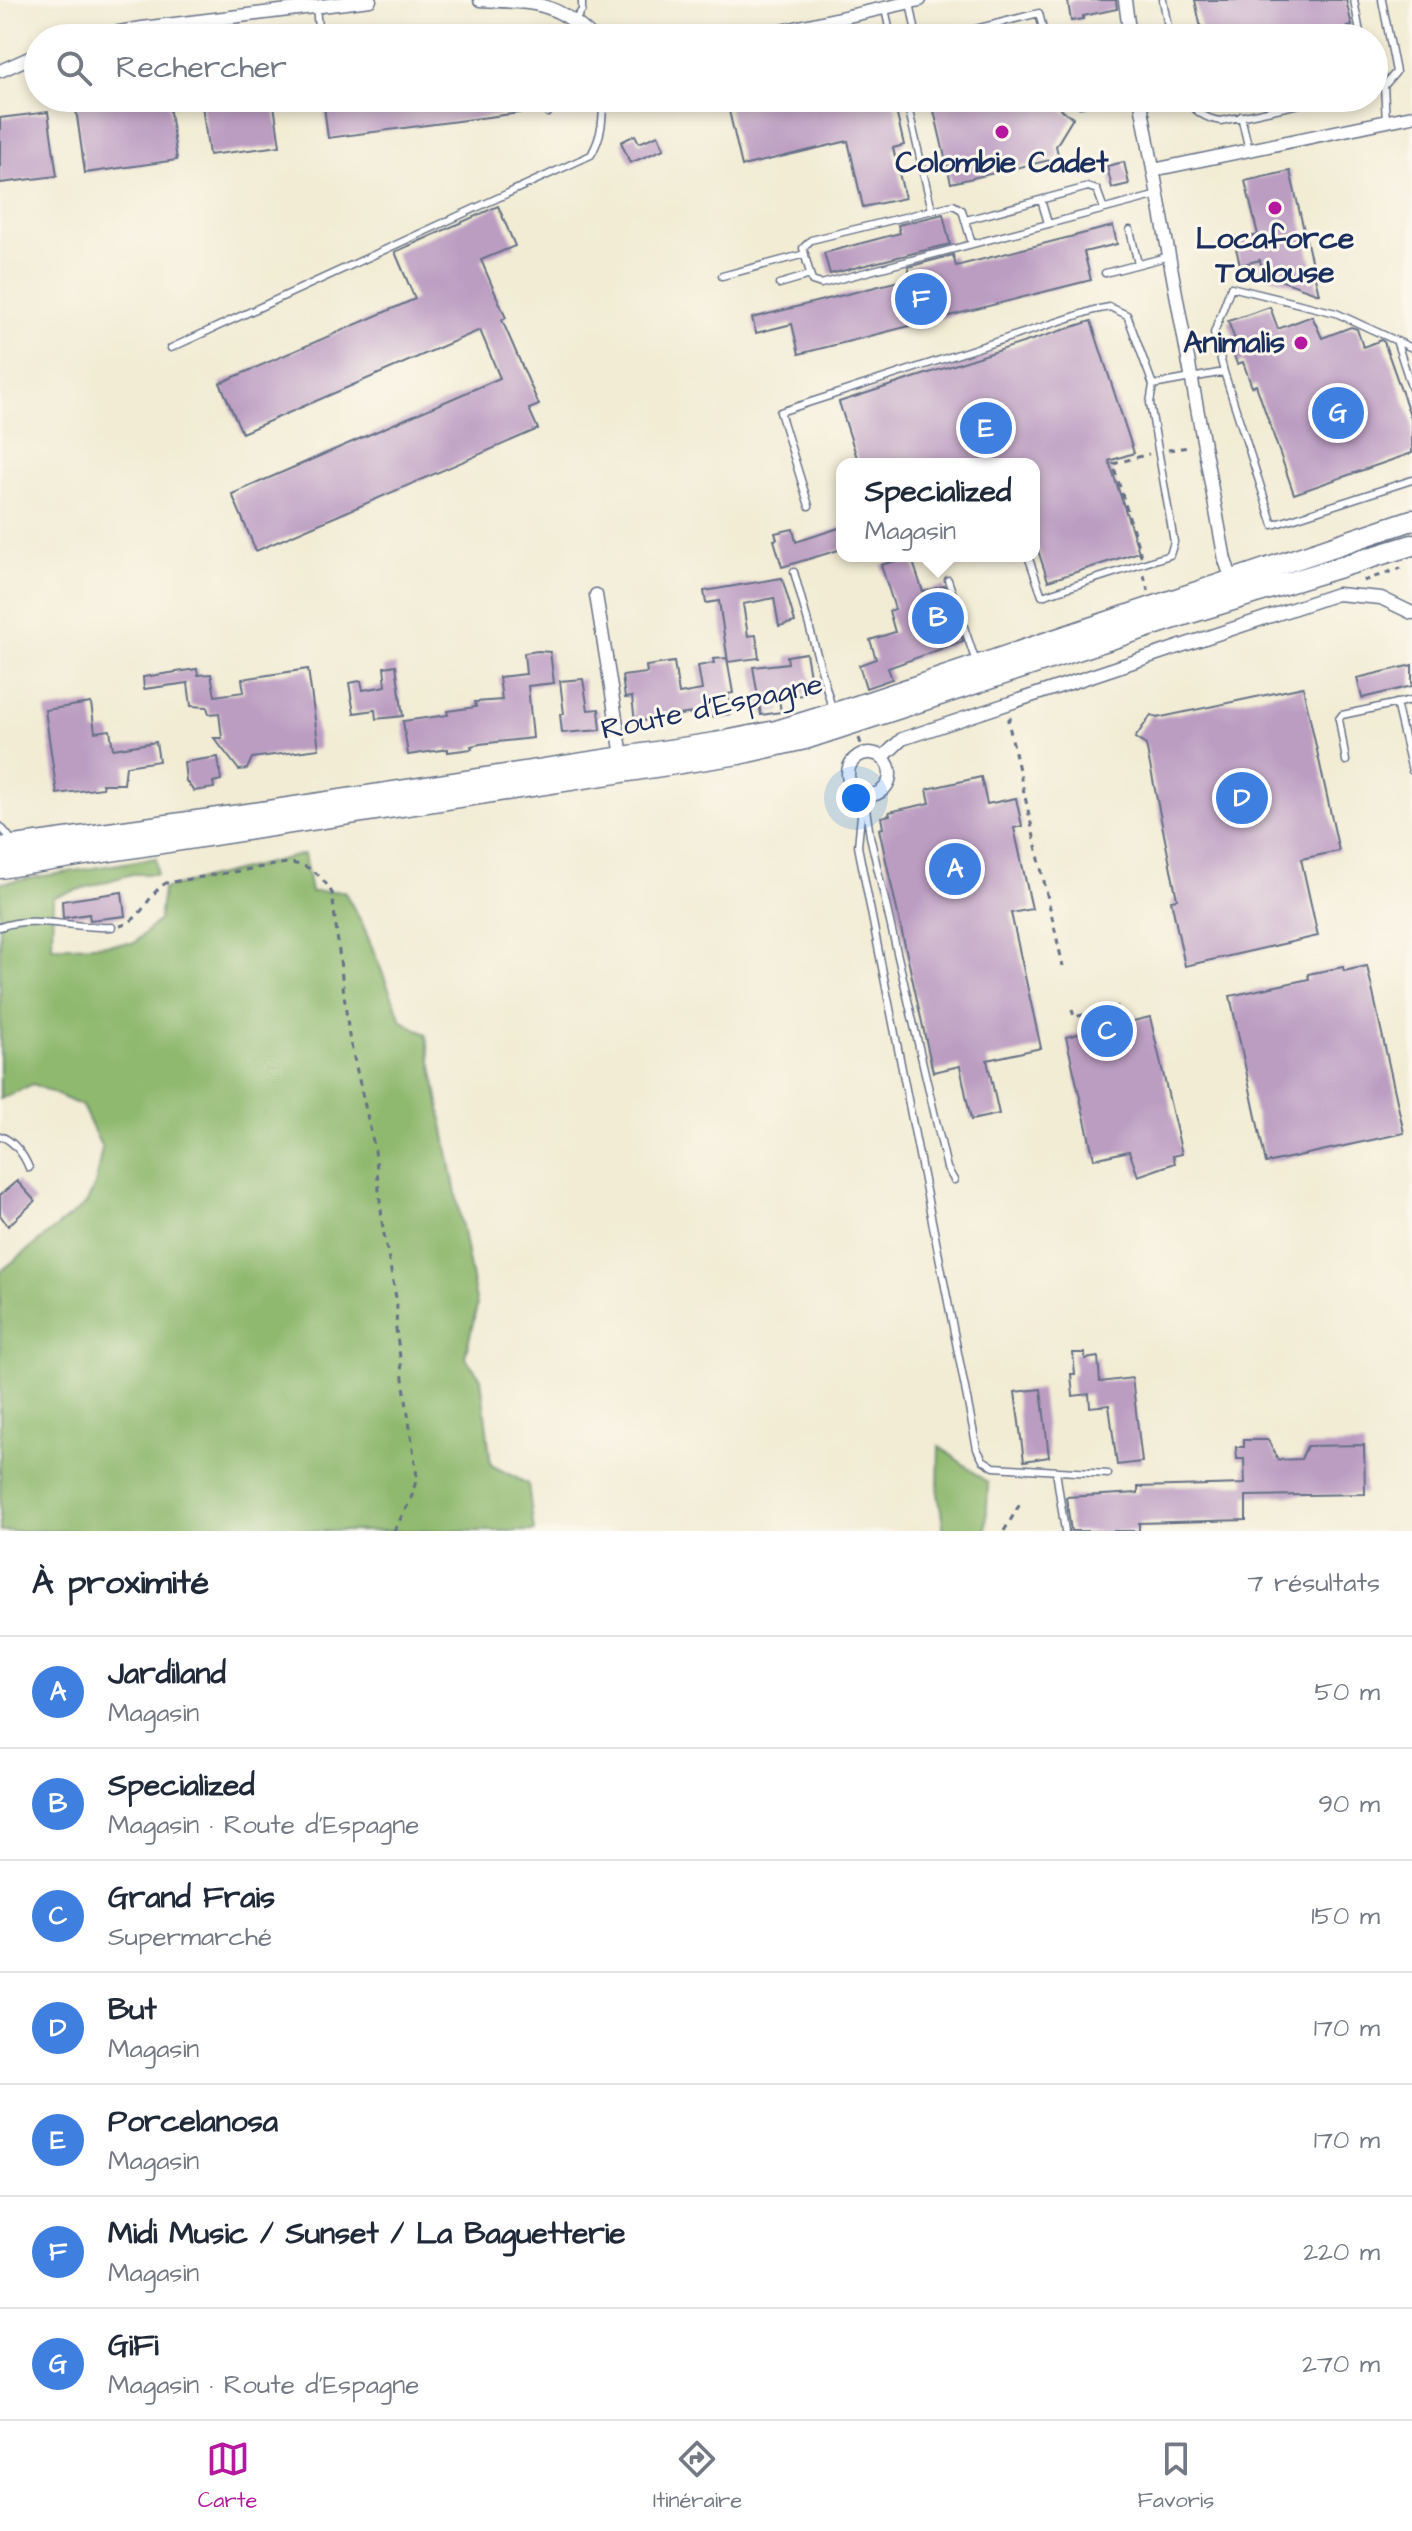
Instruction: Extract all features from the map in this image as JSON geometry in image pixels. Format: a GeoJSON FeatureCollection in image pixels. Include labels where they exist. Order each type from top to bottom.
{"type":"FeatureCollection","features":[{"type":"Feature","properties":{"kind":"main road","name":"Route d'Espagne"},"geometry":{"type":"LineString","coordinates":[[9,847],[624,765],[739,754],[977,666],[1412,520]]}},
{"type":"Feature","properties":{"kind":"main road","name":"Route d'Espagne"},"geometry":{"type":"LineString","coordinates":[[826,721],[1412,545]]}},
{"type":"Feature","properties":{"kind":"main road","name":"Route d'Espagne"},"geometry":{"type":"LineString","coordinates":[[0,868],[624,765]]}},
{"type":"Feature","properties":{"kind":"street"},"geometry":{"type":"LineString","coordinates":[[190,24],[370,0]]}},
{"type":"Feature","properties":{"kind":"street"},"geometry":{"type":"LineString","coordinates":[[480,0],[549,4],[580,24]]}},
{"type":"Feature","properties":{"kind":"street"},"geometry":{"type":"LineString","coordinates":[[1125,0],[1128,24]]}},
{"type":"Feature","properties":{"kind":"street"},"geometry":{"type":"LineString","coordinates":[[813,24],[915,1]]}},
{"type":"Feature","properties":{"kind":"street"},"geometry":{"type":"LineString","coordinates":[[0,71],[24,60]]}},
{"type":"Feature","properties":{"kind":"street"},"geometry":{"type":"LineString","coordinates":[[1143,112],[1225,560],[1232,580]]}},
{"type":"Feature","properties":{"kind":"street"},"geometry":{"type":"LineString","coordinates":[[1153,170],[1412,116]]}},
{"type":"Feature","properties":{"kind":"street"},"geometry":{"type":"LineString","coordinates":[[882,758],[902,739],[1337,594],[1381,598],[1412,613]]}},
{"type":"Feature","properties":{"kind":"street"},"geometry":{"type":"LineString","coordinates":[[596,595],[624,765]]}},
{"type":"Feature","properties":{"kind":"street"},"geometry":{"type":"LineString","coordinates":[[864,753],[882,758],[887,764],[889,780],[879,793],[863,795],[855,791],[847,774],[856,757],[864,753]]}},
{"type":"Feature","properties":{"kind":"lane"},"geometry":{"type":"LineString","coordinates":[[576,19],[582,10],[582,0]]}},
{"type":"Feature","properties":{"kind":"lane"},"geometry":{"type":"LineString","coordinates":[[1163,0],[1167,24]]}},
{"type":"Feature","properties":{"kind":"lane"},"geometry":{"type":"LineString","coordinates":[[1354,0],[1358,24]]}},
{"type":"Feature","properties":{"kind":"lane"},"geometry":{"type":"LineString","coordinates":[[1382,0],[1387,24]]}},
{"type":"Feature","properties":{"kind":"lane"},"geometry":{"type":"LineString","coordinates":[[915,1],[916,24]]}},
{"type":"Feature","properties":{"kind":"lane"},"geometry":{"type":"LineString","coordinates":[[316,7],[318,24]]}},
{"type":"Feature","properties":{"kind":"lane"},"geometry":{"type":"LineString","coordinates":[[885,8],[888,24]]}},
{"type":"Feature","properties":{"kind":"lane"},"geometry":{"type":"LineString","coordinates":[[995,24],[1039,13],[1042,24]]}},
{"type":"Feature","properties":{"kind":"lane"},"geometry":{"type":"LineString","coordinates":[[1388,31],[1396,72],[1388,81]]}},
{"type":"Feature","properties":{"kind":"lane"},"geometry":{"type":"LineString","coordinates":[[171,348],[591,155],[599,139],[603,112]]}},
{"type":"Feature","properties":{"kind":"lane"},"geometry":{"type":"LineString","coordinates":[[909,112],[932,210]]}},
{"type":"Feature","properties":{"kind":"lane"},"geometry":{"type":"LineString","coordinates":[[1197,112],[1209,120],[1221,121],[1260,112]]}},
{"type":"Feature","properties":{"kind":"lane"},"geometry":{"type":"LineString","coordinates":[[1385,112],[1386,121]]}},
{"type":"Feature","properties":{"kind":"lane"},"geometry":{"type":"LineString","coordinates":[[1241,116],[1249,150]]}},
{"type":"Feature","properties":{"kind":"lane"},"geometry":{"type":"LineString","coordinates":[[966,220],[1092,187],[1099,194],[1104,209]]}},
{"type":"Feature","properties":{"kind":"lane"},"geometry":{"type":"LineString","coordinates":[[972,244],[966,220],[958,206],[811,240],[804,245],[812,281],[821,284],[1158,195]]}},
{"type":"Feature","properties":{"kind":"lane"},"geometry":{"type":"LineString","coordinates":[[1041,200],[1048,223]]}},
{"type":"Feature","properties":{"kind":"lane"},"geometry":{"type":"LineString","coordinates":[[1130,230],[1138,264]]}},
{"type":"Feature","properties":{"kind":"lane"},"geometry":{"type":"LineString","coordinates":[[722,276],[805,254]]}},
{"type":"Feature","properties":{"kind":"lane"},"geometry":{"type":"LineString","coordinates":[[1105,273],[1170,256]]}},
{"type":"Feature","properties":{"kind":"lane"},"geometry":{"type":"LineString","coordinates":[[779,284],[810,275]]}},
{"type":"Feature","properties":{"kind":"lane"},"geometry":{"type":"LineString","coordinates":[[1412,348],[1336,313],[1231,287],[1214,333],[1273,525],[1412,480]]}},
{"type":"Feature","properties":{"kind":"lane"},"geometry":{"type":"LineString","coordinates":[[809,506],[780,412],[1110,307],[1127,315],[1153,385],[1150,403],[1174,542],[1170,555],[1042,596],[1030,562]]}},
{"type":"Feature","properties":{"kind":"lane"},"geometry":{"type":"LineString","coordinates":[[1397,343],[1412,389]]}},
{"type":"Feature","properties":{"kind":"lane"},"geometry":{"type":"LineString","coordinates":[[1153,385],[1224,372]]}},
{"type":"Feature","properties":{"kind":"lane"},"geometry":{"type":"LineString","coordinates":[[794,572],[826,721]]}},
{"type":"Feature","properties":{"kind":"lane"},"geometry":{"type":"LineString","coordinates":[[948,580],[977,666]]}},
{"type":"Feature","properties":{"kind":"lane"},"geometry":{"type":"LineString","coordinates":[[1346,761],[1339,730],[1342,715],[1412,700]]}},
{"type":"Feature","properties":{"kind":"lane"},"geometry":{"type":"LineString","coordinates":[[1396,703],[1412,771]]}},
{"type":"Feature","properties":{"kind":"lane"},"geometry":{"type":"LineString","coordinates":[[863,795],[873,851],[947,1168],[954,1180]]}},
{"type":"Feature","properties":{"kind":"lane"},"geometry":{"type":"LineString","coordinates":[[863,795],[858,846],[973,1438],[983,1460],[994,1467],[1108,1474]]}},
{"type":"Feature","properties":{"kind":"lane"},"geometry":{"type":"LineString","coordinates":[[0,826],[9,847]]}},
{"type":"Feature","properties":{"kind":"lane"},"geometry":{"type":"LineString","coordinates":[[0,927],[28,920],[88,929],[112,927]]}},
{"type":"Feature","properties":{"kind":"lane"},"geometry":{"type":"LineString","coordinates":[[0,1136],[9,1139],[29,1168]]}},
{"type":"Feature","properties":{"kind":"lane"},"geometry":{"type":"LineString","coordinates":[[1056,1471],[1065,1531]]}},
{"type":"Feature","properties":{"kind":"path"},"geometry":{"type":"LineString","coordinates":[[1151,598],[1113,464],[1158,451],[1189,447]]}},
{"type":"Feature","properties":{"kind":"path"},"geometry":{"type":"LineString","coordinates":[[1359,582],[1412,564]]}},
{"type":"Feature","properties":{"kind":"path"},"geometry":{"type":"LineString","coordinates":[[1011,717],[1008,721],[1010,731],[1063,966]]}},
{"type":"Feature","properties":{"kind":"path"},"geometry":{"type":"LineString","coordinates":[[859,738],[864,753]]}},
{"type":"Feature","properties":{"kind":"path"},"geometry":{"type":"LineString","coordinates":[[112,927],[126,924],[138,916],[156,889],[166,883],[287,863],[309,867],[332,893],[349,1036],[375,1150],[417,1477],[411,1499],[394,1531]]}},
{"type":"Feature","properties":{"kind":"path"},"geometry":{"type":"LineString","coordinates":[[1072,1009],[1074,1017],[1121,1006]]}},
{"type":"Feature","properties":{"kind":"path"},"geometry":{"type":"LineString","coordinates":[[1004,1531],[1020,1504]]}},
{"type":"Feature","properties":{"kind":"green space"},"geometry":{"type":"Polygon","coordinates":[[[304,854],[311,892],[344,891],[363,925],[402,1021],[426,1034],[477,1306],[465,1357],[481,1378],[491,1465],[528,1484],[534,1531],[0,1531],[0,1272],[86,1204],[95,1185],[102,1148],[82,1106],[33,1084],[0,1099],[0,883],[156,858],[157,874],[132,874],[53,897],[52,947],[134,943],[159,920],[163,889],[304,854]]]}},
{"type":"Feature","properties":{"kind":"green space"},"geometry":{"type":"Polygon","coordinates":[[[939,1446],[988,1483],[986,1531],[944,1531],[938,1493],[939,1446]]]}},
{"type":"Feature","properties":{"kind":"building"},"geometry":{"type":"Polygon","coordinates":[[[1116,0],[1117,9],[1071,21],[1068,2],[1116,0]]]}},
{"type":"Feature","properties":{"kind":"building"},"geometry":{"type":"Polygon","coordinates":[[[1195,0],[1346,0],[1352,24],[1200,24],[1195,0]]]}},
{"type":"Feature","properties":{"kind":"building"},"geometry":{"type":"Polygon","coordinates":[[[48,112],[57,176],[0,183],[0,118],[48,112]]]}},
{"type":"Feature","properties":{"kind":"building"},"geometry":{"type":"Polygon","coordinates":[[[76,112],[170,112],[177,160],[85,173],[76,112]]]}},
{"type":"Feature","properties":{"kind":"building"},"geometry":{"type":"Polygon","coordinates":[[[203,112],[275,112],[280,146],[209,155],[203,112]]]}},
{"type":"Feature","properties":{"kind":"building"},"geometry":{"type":"Polygon","coordinates":[[[325,112],[527,112],[328,138],[325,112]]]}},
{"type":"Feature","properties":{"kind":"building"},"geometry":{"type":"Polygon","coordinates":[[[729,112],[896,112],[904,145],[893,148],[905,198],[863,207],[848,141],[742,166],[729,112]]]}},
{"type":"Feature","properties":{"kind":"building","name":"Colombie Cadet"},"geometry":{"type":"Polygon","coordinates":[[[934,112],[1065,112],[1073,118],[1056,146],[1059,158],[951,183],[934,112]]]}},
{"type":"Feature","properties":{"kind":"building"},"geometry":{"type":"Polygon","coordinates":[[[635,135],[639,143],[658,135],[664,149],[630,163],[621,142],[635,135]]]}},
{"type":"Feature","properties":{"kind":"building"},"geometry":{"type":"Polygon","coordinates":[[[1124,162],[1129,184],[1112,188],[1107,166],[1124,162]]]}},
{"type":"Feature","properties":{"kind":"building","name":"Locaforce Toulouse"},"geometry":{"type":"Polygon","coordinates":[[[1290,171],[1319,294],[1263,274],[1260,260],[1240,265],[1234,240],[1258,235],[1245,181],[1290,171]]]}},
{"type":"Feature","properties":{"kind":"building"},"geometry":{"type":"Polygon","coordinates":[[[498,206],[515,246],[481,260],[506,318],[502,320],[539,405],[529,409],[538,429],[256,551],[232,494],[500,378],[480,330],[242,433],[220,383],[415,299],[395,252],[498,206]]]}},
{"type":"Feature","properties":{"kind":"building"},"geometry":{"type":"Polygon","coordinates":[[[943,214],[950,244],[830,274],[824,253],[900,233],[898,225],[943,214]]]}},
{"type":"Feature","properties":{"kind":"building"},"geometry":{"type":"Polygon","coordinates":[[[1113,226],[1117,244],[1084,252],[1091,280],[799,354],[792,324],[756,333],[752,318],[911,278],[908,267],[953,255],[956,266],[1113,226]]]}},
{"type":"Feature","properties":{"kind":"building"},"geometry":{"type":"Polygon","coordinates":[[[1270,307],[1278,329],[1312,316],[1322,338],[1351,327],[1357,329],[1363,347],[1381,340],[1384,342],[1412,421],[1412,453],[1294,494],[1256,385],[1252,387],[1243,362],[1237,364],[1232,350],[1238,348],[1228,321],[1270,307]]]}},
{"type":"Feature","properties":{"kind":"building"},"geometry":{"type":"Polygon","coordinates":[[[1091,321],[1134,453],[1109,461],[1139,552],[1048,581],[1040,556],[1040,458],[857,458],[839,402],[1091,321]]]}},
{"type":"Feature","properties":{"kind":"building"},"geometry":{"type":"Polygon","coordinates":[[[793,529],[796,542],[836,529],[836,551],[782,567],[775,533],[793,529]]]}},
{"type":"Feature","properties":{"kind":"building"},"geometry":{"type":"Polygon","coordinates":[[[913,562],[923,592],[944,586],[963,641],[888,668],[892,679],[866,688],[859,665],[876,659],[870,640],[895,632],[889,611],[895,609],[881,565],[913,562]]]}},
{"type":"Feature","properties":{"kind":"building"},"geometry":{"type":"Polygon","coordinates":[[[782,578],[795,622],[779,626],[774,598],[743,604],[748,636],[756,635],[759,658],[728,662],[719,601],[706,603],[704,591],[782,578]]]}},
{"type":"Feature","properties":{"kind":"building"},"geometry":{"type":"Polygon","coordinates":[[[550,652],[554,683],[528,686],[533,738],[480,744],[471,746],[472,749],[408,755],[403,721],[448,715],[447,711],[476,707],[475,702],[502,700],[499,677],[526,674],[524,653],[550,652]]]}},
{"type":"Feature","properties":{"kind":"building"},"geometry":{"type":"Polygon","coordinates":[[[806,653],[813,693],[779,699],[781,712],[761,715],[753,667],[788,663],[787,656],[806,653]]]}},
{"type":"Feature","properties":{"kind":"building"},"geometry":{"type":"Polygon","coordinates":[[[727,658],[733,693],[728,694],[731,714],[700,719],[699,712],[635,722],[632,697],[625,698],[622,676],[647,673],[646,666],[674,662],[679,694],[702,690],[698,666],[714,663],[713,659],[727,658]]]}},
{"type":"Feature","properties":{"kind":"building"},"geometry":{"type":"Polygon","coordinates":[[[396,665],[403,716],[376,719],[375,710],[354,713],[349,683],[361,681],[363,690],[386,686],[384,667],[396,665]]]}},
{"type":"Feature","properties":{"kind":"building"},"geometry":{"type":"Polygon","coordinates":[[[1412,665],[1412,686],[1362,698],[1357,678],[1412,665]]]}},
{"type":"Feature","properties":{"kind":"building"},"geometry":{"type":"Polygon","coordinates":[[[197,669],[198,675],[211,674],[215,696],[244,692],[242,679],[308,669],[319,749],[252,758],[247,769],[239,770],[214,738],[222,738],[219,713],[209,714],[207,707],[191,706],[188,683],[144,689],[143,677],[197,669]]]}},
{"type":"Feature","properties":{"kind":"building"},"geometry":{"type":"Polygon","coordinates":[[[583,679],[588,710],[599,709],[601,730],[562,733],[560,714],[564,714],[560,681],[583,679]]]}},
{"type":"Feature","properties":{"kind":"building"},"geometry":{"type":"Polygon","coordinates":[[[1303,687],[1339,851],[1301,859],[1318,936],[1185,966],[1171,900],[1177,899],[1146,745],[1135,738],[1151,715],[1157,718],[1303,687]]]}},
{"type":"Feature","properties":{"kind":"building"},"geometry":{"type":"Polygon","coordinates":[[[91,703],[95,732],[110,730],[113,749],[156,742],[159,761],[126,766],[124,784],[102,784],[103,788],[57,794],[45,710],[91,703]]]}},
{"type":"Feature","properties":{"kind":"building"},"geometry":{"type":"Polygon","coordinates":[[[218,757],[221,780],[213,782],[214,788],[194,791],[186,781],[184,762],[218,757]]]}},
{"type":"Feature","properties":{"kind":"building"},"geometry":{"type":"Polygon","coordinates":[[[981,777],[987,804],[1016,798],[1022,826],[1014,828],[1032,909],[1011,913],[1041,1048],[987,1060],[999,1114],[971,1120],[960,1066],[933,1072],[879,829],[883,828],[881,817],[890,815],[889,812],[930,803],[927,789],[981,777]]]}},
{"type":"Feature","properties":{"kind":"building"},"geometry":{"type":"Polygon","coordinates":[[[122,892],[125,916],[90,920],[89,914],[63,918],[62,901],[122,892]]]}},
{"type":"Feature","properties":{"kind":"building"},"geometry":{"type":"Polygon","coordinates":[[[1367,966],[1404,1133],[1266,1163],[1230,996],[1309,979],[1308,974],[1367,966]]]}},
{"type":"Feature","properties":{"kind":"building"},"geometry":{"type":"Polygon","coordinates":[[[1115,1016],[1117,1025],[1150,1017],[1182,1154],[1173,1156],[1175,1163],[1138,1176],[1129,1151],[1094,1159],[1066,1037],[1098,1029],[1096,1020],[1115,1016]]]}},
{"type":"Feature","properties":{"kind":"building"},"geometry":{"type":"Polygon","coordinates":[[[17,1181],[35,1201],[8,1226],[0,1215],[0,1195],[17,1181]]]}},
{"type":"Feature","properties":{"kind":"building"},"geometry":{"type":"Polygon","coordinates":[[[1073,1353],[1085,1353],[1085,1359],[1098,1357],[1100,1382],[1132,1378],[1142,1462],[1117,1465],[1109,1405],[1090,1407],[1089,1394],[1073,1396],[1073,1353]]]}},
{"type":"Feature","properties":{"kind":"building"},"geometry":{"type":"Polygon","coordinates":[[[1041,1389],[1049,1457],[1024,1461],[1015,1392],[1041,1389]]]}},
{"type":"Feature","properties":{"kind":"building"},"geometry":{"type":"Polygon","coordinates":[[[1244,1440],[1268,1440],[1278,1460],[1301,1459],[1307,1446],[1364,1445],[1365,1494],[1246,1496],[1246,1520],[1139,1523],[1139,1531],[1071,1531],[1066,1497],[1138,1493],[1138,1487],[1245,1484],[1244,1459],[1237,1459],[1236,1447],[1244,1447],[1244,1440]]]}},
{"type":"Feature","properties":{"kind":"place","name":"Colombie Cadet"},"geometry":{"type":"Point","coordinates":[1002,132]}},
{"type":"Feature","properties":{"kind":"place","name":"Locaforce Toulouse"},"geometry":{"type":"Point","coordinates":[1275,208]}},
{"type":"Feature","properties":{"kind":"place","name":"Midi Music / Sunset / La Baguetterie"},"geometry":{"type":"Point","coordinates":[921,299]}},
{"type":"Feature","properties":{"kind":"place","name":"Animalis"},"geometry":{"type":"Point","coordinates":[1301,343]}},
{"type":"Feature","properties":{"kind":"place","name":"GiFi"},"geometry":{"type":"Point","coordinates":[1338,413]}},
{"type":"Feature","properties":{"kind":"place","name":"Porcelanosa"},"geometry":{"type":"Point","coordinates":[986,428]}},
{"type":"Feature","properties":{"kind":"place","name":"Specialized"},"geometry":{"type":"Point","coordinates":[938,618]}},
{"type":"Feature","properties":{"kind":"place","name":"But"},"geometry":{"type":"Point","coordinates":[1242,798]}},
{"type":"Feature","properties":{"kind":"place","name":"Jardiland"},"geometry":{"type":"Point","coordinates":[955,869]}},
{"type":"Feature","properties":{"kind":"place","name":"Grand Frais"},"geometry":{"type":"Point","coordinates":[1107,1031]}}]}
